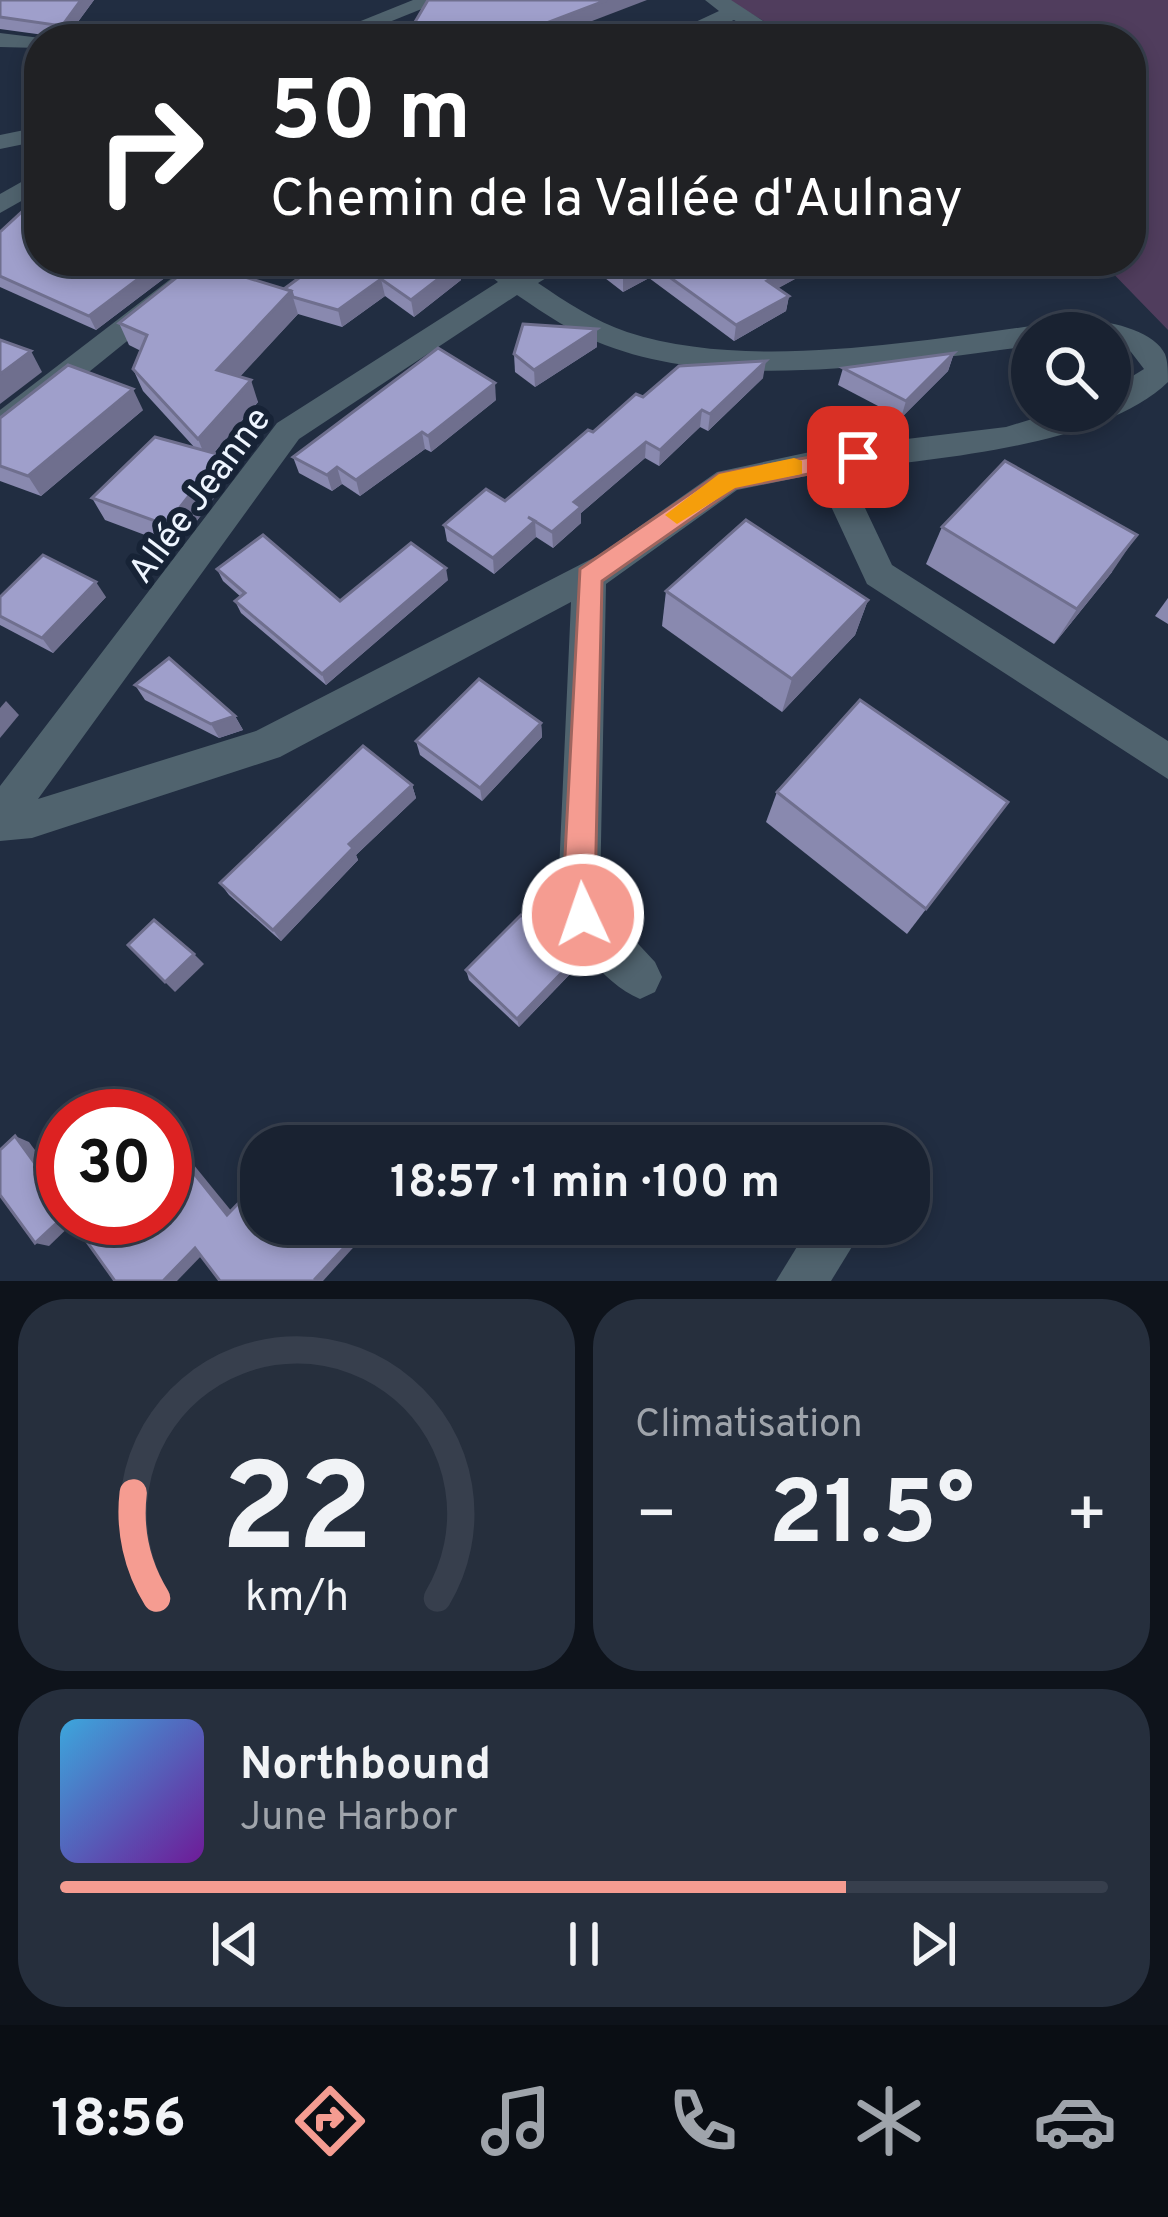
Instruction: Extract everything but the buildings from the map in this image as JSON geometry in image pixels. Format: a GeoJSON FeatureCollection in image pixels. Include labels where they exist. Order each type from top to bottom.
{"type":"FeatureCollection","features":[{"type":"Feature","properties":{"kind":"street"},"geometry":{"type":"LineString","coordinates":[[368,24],[433,0]]}},
{"type":"Feature","properties":{"kind":"street"},"geometry":{"type":"LineString","coordinates":[[695,24],[726,6],[755,24]]}},
{"type":"Feature","properties":{"kind":"street"},"geometry":{"type":"LineString","coordinates":[[0,427],[88,353],[192,276]]}},
{"type":"Feature","properties":{"kind":"street"},"geometry":{"type":"LineString","coordinates":[[509,276],[590,328],[622,341],[694,355],[839,356],[1011,338]]}},
{"type":"Feature","properties":{"kind":"street","name":"Allée Jeanne"},"geometry":{"type":"LineString","coordinates":[[0,820],[288,430],[530,276]]}},
{"type":"Feature","properties":{"kind":"street"},"geometry":{"type":"LineString","coordinates":[[1131,337],[1154,355],[1159,369],[1155,379],[1131,392]]}},
{"type":"Feature","properties":{"kind":"street"},"geometry":{"type":"LineString","coordinates":[[0,820],[32,819],[266,745],[589,576],[728,480],[1026,432]]}},
{"type":"Feature","properties":{"kind":"street"},"geometry":{"type":"LineString","coordinates":[[824,461],[842,488],[879,574],[1168,762]]}},
{"type":"Feature","properties":{"kind":"street"},"geometry":{"type":"LineString","coordinates":[[589,576],[579,894],[583,915],[640,977]]}},
{"type":"Feature","properties":{"kind":"street"},"geometry":{"type":"LineString","coordinates":[[801,1281],[827,1245]]}},
{"type":"Feature","properties":{"kind":"shaded area"},"geometry":{"type":"Polygon","coordinates":[[[728,0],[1168,0],[1168,330],[1116,276],[1146,276],[1146,24],[769,24],[728,0]]]}},
{"type":"Feature","properties":{"kind":"slow traffic"},"geometry":{"type":"LineString","coordinates":[[677,515],[728,480],[794,467]]}},
{"type":"Feature","properties":{"kind":"route"},"geometry":{"type":"LineString","coordinates":[[583,915],[579,894],[589,576],[611,566],[728,480],[858,457]]}}]}
